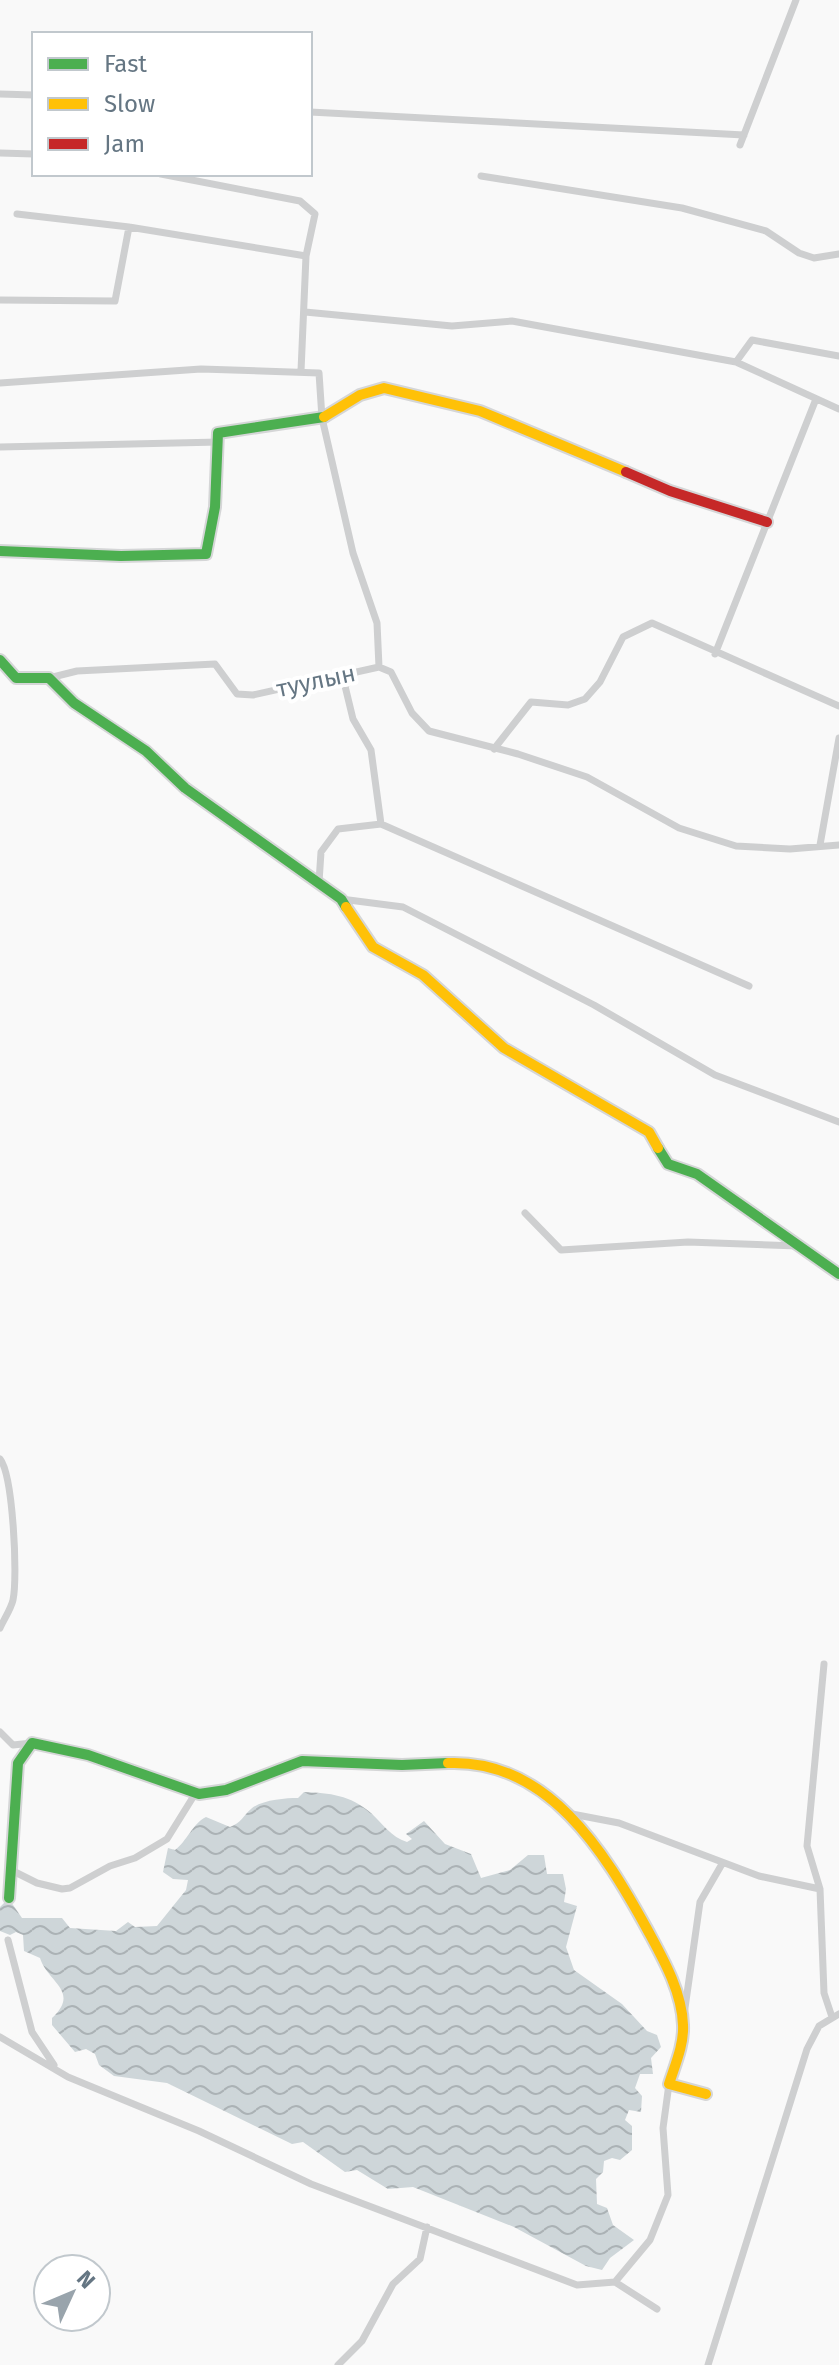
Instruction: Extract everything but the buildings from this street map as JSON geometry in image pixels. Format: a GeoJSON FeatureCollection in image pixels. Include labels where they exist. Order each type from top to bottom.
{"type":"FeatureCollection","features":[{"type":"Feature","properties":{"kind":"street"},"geometry":{"type":"LineString","coordinates":[[740,145],[796,0]]}},
{"type":"Feature","properties":{"kind":"street"},"geometry":{"type":"LineString","coordinates":[[0,94],[32,95]]}},
{"type":"Feature","properties":{"kind":"street"},"geometry":{"type":"LineString","coordinates":[[312,112],[744,135]]}},
{"type":"Feature","properties":{"kind":"street"},"geometry":{"type":"LineString","coordinates":[[0,153],[32,154]]}},
{"type":"Feature","properties":{"kind":"street"},"geometry":{"type":"LineString","coordinates":[[171,176],[300,201],[315,214],[306,256],[301,371]]}},
{"type":"Feature","properties":{"kind":"street"},"geometry":{"type":"LineString","coordinates":[[481,176],[682,208],[766,231],[799,253],[814,258],[839,254]]}},
{"type":"Feature","properties":{"kind":"street"},"geometry":{"type":"LineString","coordinates":[[17,214],[129,227],[306,256]]}},
{"type":"Feature","properties":{"kind":"street"},"geometry":{"type":"LineString","coordinates":[[0,300],[115,301],[129,227]]}},
{"type":"Feature","properties":{"kind":"street"},"geometry":{"type":"LineString","coordinates":[[305,312],[452,326],[512,321],[736,362],[839,409]]}},
{"type":"Feature","properties":{"kind":"street"},"geometry":{"type":"LineString","coordinates":[[736,362],[752,340],[839,356]]}},
{"type":"Feature","properties":{"kind":"street"},"geometry":{"type":"LineString","coordinates":[[0,383],[201,369],[319,373],[322,418],[353,553],[377,623],[379,667],[391,672],[412,713],[429,731],[587,777],[679,828],[736,846],[790,849],[839,845]]}},
{"type":"Feature","properties":{"kind":"street"},"geometry":{"type":"LineString","coordinates":[[0,551],[121,556],[206,554],[215,507],[218,433],[322,418],[360,395],[384,388],[480,411],[670,491],[767,522]]}},
{"type":"Feature","properties":{"kind":"street"},"geometry":{"type":"LineString","coordinates":[[715,654],[816,399]]}},
{"type":"Feature","properties":{"kind":"street"},"geometry":{"type":"LineString","coordinates":[[0,447],[219,442]]}},
{"type":"Feature","properties":{"kind":"street"},"geometry":{"type":"LineString","coordinates":[[494,749],[531,702],[568,705],[585,699],[600,682],[623,637],[652,623],[715,654],[839,706]]}},
{"type":"Feature","properties":{"kind":"street"},"geometry":{"type":"LineString","coordinates":[[0,660],[16,678],[49,678],[86,712],[146,751],[162,770],[185,788],[319,882],[341,899],[373,947],[423,975],[504,1048],[649,1132],[668,1164],[697,1174],[839,1274]]}},
{"type":"Feature","properties":{"kind":"street","name":"туулын"},"geometry":{"type":"LineString","coordinates":[[49,678],[77,671],[215,664],[237,694],[253,695],[379,667]]}},
{"type":"Feature","properties":{"kind":"street"},"geometry":{"type":"LineString","coordinates":[[355,673],[345,686],[353,719],[371,750],[381,824]]}},
{"type":"Feature","properties":{"kind":"street"},"geometry":{"type":"LineString","coordinates":[[820,845],[839,738]]}},
{"type":"Feature","properties":{"kind":"street"},"geometry":{"type":"LineString","coordinates":[[319,882],[321,852],[338,829],[381,824],[749,986]]}},
{"type":"Feature","properties":{"kind":"street"},"geometry":{"type":"LineString","coordinates":[[341,899],[403,907],[594,1005],[715,1075],[839,1122]]}},
{"type":"Feature","properties":{"kind":"street"},"geometry":{"type":"LineString","coordinates":[[525,1213],[561,1250],[688,1242],[798,1246]]}},
{"type":"Feature","properties":{"kind":"street"},"geometry":{"type":"LineString","coordinates":[[0,1459],[8,1477],[11,1499],[13,1600],[0,1628]]}},
{"type":"Feature","properties":{"kind":"street"},"geometry":{"type":"LineString","coordinates":[[708,2365],[807,2049],[815,2031],[835,2016],[824,1993],[820,1889],[807,1846],[807,1819],[814,1791],[824,1664]]}},
{"type":"Feature","properties":{"kind":"street"},"geometry":{"type":"LineString","coordinates":[[0,1732],[13,1745],[18,1763],[9,1898]]}},
{"type":"Feature","properties":{"kind":"street"},"geometry":{"type":"LineString","coordinates":[[18,1763],[32,1743]]}},
{"type":"Feature","properties":{"kind":"street"},"geometry":{"type":"LineString","coordinates":[[13,1745],[48,1745],[139,1772],[195,1794],[219,1793],[242,1786],[280,1767],[303,1761],[391,1765],[466,1762],[500,1767],[540,1789],[572,1814],[633,1903],[666,1965],[683,2021]]}},
{"type":"Feature","properties":{"kind":"street"},"geometry":{"type":"LineString","coordinates":[[11,1870],[37,1883],[70,1888],[110,1866],[135,1858],[167,1839],[195,1794]]}},
{"type":"Feature","properties":{"kind":"street"},"geometry":{"type":"LineString","coordinates":[[572,1814],[619,1823],[722,1864],[820,1889]]}},
{"type":"Feature","properties":{"kind":"street"},"geometry":{"type":"LineString","coordinates":[[615,2282],[650,2240],[668,2195],[663,2128],[669,2084],[683,2021],[700,1902],[722,1864]]}},
{"type":"Feature","properties":{"kind":"street"},"geometry":{"type":"LineString","coordinates":[[8,1940],[32,2032],[44,2053],[61,2072]]}},
{"type":"Feature","properties":{"kind":"street"},"geometry":{"type":"LineString","coordinates":[[0,2037],[61,2072],[311,2184],[577,2285],[615,2282],[657,2309]]}},
{"type":"Feature","properties":{"kind":"street"},"geometry":{"type":"LineString","coordinates":[[669,2084],[706,2094]]}},
{"type":"Feature","properties":{"kind":"street"},"geometry":{"type":"LineString","coordinates":[[338,2365],[362,2341],[393,2284],[420,2259],[427,2227]]}},
{"type":"Feature","properties":{"kind":"water"},"geometry":{"type":"Polygon","coordinates":[[[304,1792],[331,1794],[355,1802],[392,1834],[407,1842],[412,1839],[406,1834],[424,1821],[445,1844],[471,1854],[481,1878],[510,1870],[528,1855],[544,1855],[547,1874],[563,1874],[566,1889],[564,1902],[577,1906],[566,1947],[574,1970],[622,2004],[647,2031],[657,2035],[661,2047],[651,2058],[653,2074],[640,2074],[635,2088],[642,2096],[641,2112],[629,2110],[625,2120],[632,2126],[632,2150],[620,2160],[612,2158],[604,2161],[603,2172],[596,2179],[597,2204],[607,2208],[613,2225],[634,2240],[610,2258],[602,2270],[586,2266],[514,2227],[413,2187],[388,2189],[357,2170],[345,2172],[303,2142],[292,2144],[167,2083],[114,2076],[99,2065],[95,2054],[86,2049],[75,2052],[52,2025],[52,2018],[63,2001],[63,1993],[40,1958],[24,1951],[23,1935],[0,1931],[0,1907],[5,1902],[11,1902],[22,1918],[62,1918],[70,1928],[116,1931],[128,1922],[135,1927],[157,1926],[186,1890],[188,1880],[173,1879],[163,1872],[168,1848],[175,1850],[197,1823],[206,1817],[230,1827],[261,1803],[298,1798],[304,1792]]]}},
{"type":"Feature","properties":{"kind":"traffic: fast"},"geometry":{"type":"LineString","coordinates":[[0,551],[121,556],[206,554],[215,507],[218,433],[324,417]]}},
{"type":"Feature","properties":{"kind":"traffic: fast"},"geometry":{"type":"LineString","coordinates":[[0,660],[16,678],[49,678],[74,703],[146,751],[185,788],[341,899],[346,907]]}},
{"type":"Feature","properties":{"kind":"traffic: fast"},"geometry":{"type":"LineString","coordinates":[[658,1148],[668,1164],[697,1174],[839,1274]]}},
{"type":"Feature","properties":{"kind":"traffic: fast"},"geometry":{"type":"LineString","coordinates":[[9,1898],[18,1763],[32,1743],[88,1755],[199,1794],[226,1790],[302,1761],[402,1765],[448,1763]]}},
{"type":"Feature","properties":{"kind":"traffic: slow"},"geometry":{"type":"LineString","coordinates":[[324,417],[360,395],[384,388],[480,411],[626,472]]}},
{"type":"Feature","properties":{"kind":"traffic: slow"},"geometry":{"type":"LineString","coordinates":[[346,907],[373,947],[423,975],[504,1048],[649,1132],[658,1148]]}},
{"type":"Feature","properties":{"kind":"traffic: slow"},"geometry":{"type":"LineString","coordinates":[[448,1763],[483,1766],[515,1776],[544,1793],[592,1841],[630,1899],[675,1987],[682,2012],[683,2032],[669,2084],[706,2094]]}},
{"type":"Feature","properties":{"kind":"traffic: jam"},"geometry":{"type":"LineString","coordinates":[[626,472],[670,491],[767,522]]}}]}
